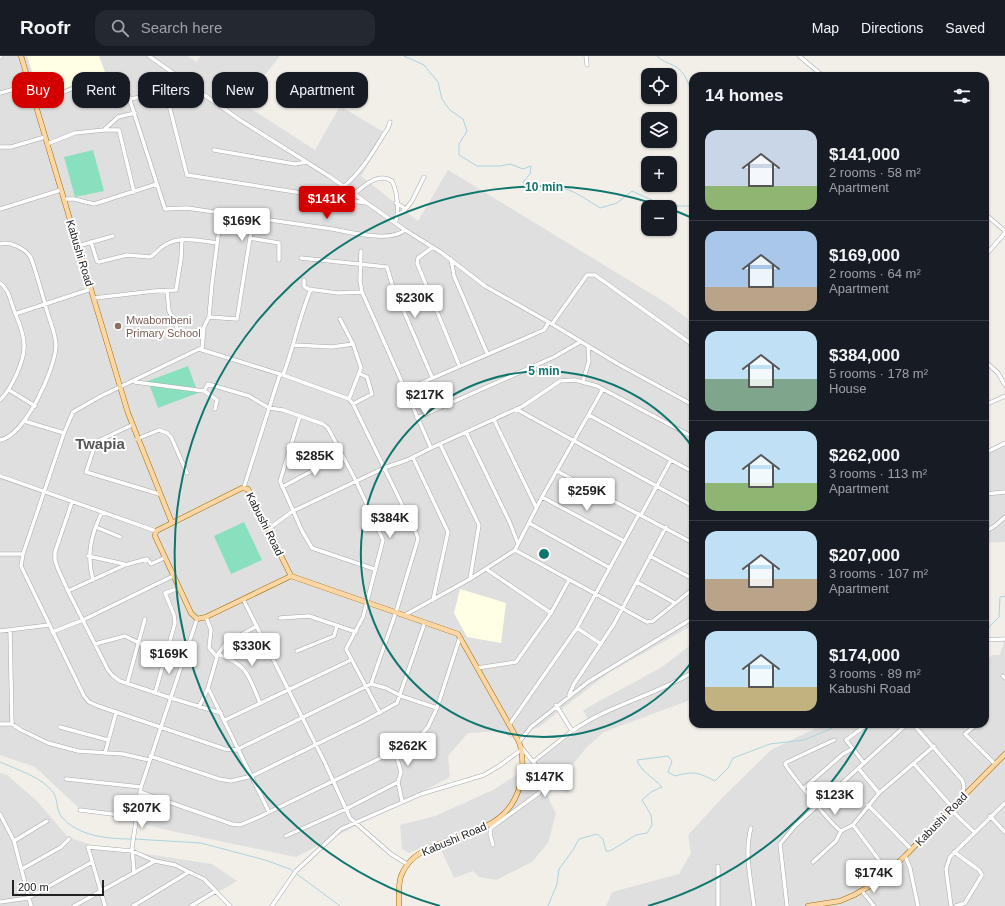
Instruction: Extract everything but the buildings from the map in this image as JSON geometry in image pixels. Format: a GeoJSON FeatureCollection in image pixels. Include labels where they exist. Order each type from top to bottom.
{"type":"FeatureCollection","features":[{"type":"Feature","properties":{"kind":"main road","name":"Kabushi Road"},"geometry":{"type":"LineString","coordinates":[[21,56],[25,72]]}},
{"type":"Feature","properties":{"kind":"main road","name":"Kabushi Road"},"geometry":{"type":"LineString","coordinates":[[36,108],[132,425],[172,523],[244,487],[250,491],[291,576]]}},
{"type":"Feature","properties":{"kind":"main road"},"geometry":{"type":"LineString","coordinates":[[172,523],[156,531],[155,536],[191,613],[197,619],[206,617],[291,576],[455,632],[460,636]]}},
{"type":"Feature","properties":{"kind":"main road","name":"Kabushi Road"},"geometry":{"type":"LineString","coordinates":[[407,864],[414,857],[425,850],[472,833],[494,822],[508,809],[519,786],[522,764],[520,746],[460,636]]}},
{"type":"Feature","properties":{"kind":"main road","name":"Kabushi Road"},"geometry":{"type":"LineString","coordinates":[[808,906],[840,901],[862,891],[888,872],[1005,754]]}},
{"type":"Feature","properties":{"kind":"main road"},"geometry":{"type":"LineString","coordinates":[[399,906],[400,881],[407,864]]}},
{"type":"Feature","properties":{"kind":"street"},"geometry":{"type":"LineString","coordinates":[[149,56],[240,120],[307,162],[405,230],[451,259],[485,286],[689,404]]}},
{"type":"Feature","properties":{"kind":"street"},"geometry":{"type":"LineString","coordinates":[[586,56],[587,65]]}},
{"type":"Feature","properties":{"kind":"street"},"geometry":{"type":"LineString","coordinates":[[799,56],[818,72]]}},
{"type":"Feature","properties":{"kind":"street"},"geometry":{"type":"LineString","coordinates":[[0,93],[12,90]]}},
{"type":"Feature","properties":{"kind":"street"},"geometry":{"type":"LineString","coordinates":[[366,203],[187,175],[167,97],[157,94],[130,99],[165,209],[187,208],[252,219],[332,229],[355,234],[390,236],[398,235],[405,230]]}},
{"type":"Feature","properties":{"kind":"street"},"geometry":{"type":"LineString","coordinates":[[104,130],[118,117],[134,113]]}},
{"type":"Feature","properties":{"kind":"street"},"geometry":{"type":"LineString","coordinates":[[343,187],[353,178],[369,157],[388,128],[390,122]]}},
{"type":"Feature","properties":{"kind":"street"},"geometry":{"type":"LineString","coordinates":[[47,144],[75,133],[119,130],[134,192]]}},
{"type":"Feature","properties":{"kind":"street"},"geometry":{"type":"LineString","coordinates":[[0,147],[11,146],[45,137]]}},
{"type":"Feature","properties":{"kind":"street"},"geometry":{"type":"LineString","coordinates":[[214,150],[295,164],[307,162]]}},
{"type":"Feature","properties":{"kind":"street"},"geometry":{"type":"LineString","coordinates":[[397,216],[404,211],[412,201],[424,177]]}},
{"type":"Feature","properties":{"kind":"street"},"geometry":{"type":"LineString","coordinates":[[354,194],[370,181],[388,178],[396,187],[397,216],[395,223]]}},
{"type":"Feature","properties":{"kind":"street"},"geometry":{"type":"LineString","coordinates":[[64,199],[74,199],[94,204],[156,184]]}},
{"type":"Feature","properties":{"kind":"street"},"geometry":{"type":"LineString","coordinates":[[0,209],[61,190]]}},
{"type":"Feature","properties":{"kind":"street"},"geometry":{"type":"LineString","coordinates":[[396,203],[402,207],[404,211]]}},
{"type":"Feature","properties":{"kind":"street"},"geometry":{"type":"LineString","coordinates":[[202,349],[204,327],[209,317],[221,213]]}},
{"type":"Feature","properties":{"kind":"street"},"geometry":{"type":"LineString","coordinates":[[989,218],[1005,232],[989,251]]}},
{"type":"Feature","properties":{"kind":"street"},"geometry":{"type":"LineString","coordinates":[[209,317],[237,319],[252,219]]}},
{"type":"Feature","properties":{"kind":"street"},"geometry":{"type":"LineString","coordinates":[[78,246],[113,236]]}},
{"type":"Feature","properties":{"kind":"street"},"geometry":{"type":"LineString","coordinates":[[250,238],[279,243],[279,260]]}},
{"type":"Feature","properties":{"kind":"street"},"geometry":{"type":"LineString","coordinates":[[91,242],[99,262],[124,255],[150,257],[165,244],[182,239],[217,243]]}},
{"type":"Feature","properties":{"kind":"street"},"geometry":{"type":"LineString","coordinates":[[94,298],[177,289],[182,239]]}},
{"type":"Feature","properties":{"kind":"street"},"geometry":{"type":"LineString","coordinates":[[0,244],[7,243],[17,246],[29,254],[56,345],[52,362],[35,406],[24,421],[7,437],[0,440]]}},
{"type":"Feature","properties":{"kind":"street"},"geometry":{"type":"LineString","coordinates":[[433,247],[418,258],[417,264],[459,365]]}},
{"type":"Feature","properties":{"kind":"street"},"geometry":{"type":"LineString","coordinates":[[361,251],[362,292],[431,448]]}},
{"type":"Feature","properties":{"kind":"street"},"geometry":{"type":"LineString","coordinates":[[301,258],[387,267],[392,284],[432,377]]}},
{"type":"Feature","properties":{"kind":"street"},"geometry":{"type":"LineString","coordinates":[[451,259],[454,276],[487,353]]}},
{"type":"Feature","properties":{"kind":"street"},"geometry":{"type":"LineString","coordinates":[[405,390],[459,365],[544,330],[551,323],[587,275],[595,275],[689,342]]}},
{"type":"Feature","properties":{"kind":"street"},"geometry":{"type":"LineString","coordinates":[[304,280],[305,287],[311,289],[338,293],[362,292]]}},
{"type":"Feature","properties":{"kind":"street"},"geometry":{"type":"LineString","coordinates":[[0,283],[7,290],[24,346],[23,355],[9,390],[0,400]]}},
{"type":"Feature","properties":{"kind":"street"},"geometry":{"type":"LineString","coordinates":[[15,314],[91,288]]}},
{"type":"Feature","properties":{"kind":"street"},"geometry":{"type":"LineString","coordinates":[[244,487],[269,408],[294,345],[297,326],[311,289]]}},
{"type":"Feature","properties":{"kind":"street"},"geometry":{"type":"LineString","coordinates":[[168,291],[169,311],[178,330]]}},
{"type":"Feature","properties":{"kind":"street"},"geometry":{"type":"LineString","coordinates":[[340,318],[353,344],[361,368],[360,374],[348,399]]}},
{"type":"Feature","properties":{"kind":"street"},"geometry":{"type":"LineString","coordinates":[[417,418],[554,357],[580,342]]}},
{"type":"Feature","properties":{"kind":"street"},"geometry":{"type":"LineString","coordinates":[[294,345],[332,347],[353,344]]}},
{"type":"Feature","properties":{"kind":"street"},"geometry":{"type":"LineString","coordinates":[[583,381],[589,362],[588,346]]}},
{"type":"Feature","properties":{"kind":"street"},"geometry":{"type":"LineString","coordinates":[[202,349],[282,375],[348,399],[353,404],[416,532],[418,539],[396,612],[371,684],[238,749],[225,749],[116,713],[89,702],[84,696],[24,573],[21,562],[70,418],[77,410],[101,396],[134,382],[191,352],[202,349]]}},
{"type":"Feature","properties":{"kind":"street"},"geometry":{"type":"LineString","coordinates":[[989,365],[998,373],[1005,385]]}},
{"type":"Feature","properties":{"kind":"street"},"geometry":{"type":"LineString","coordinates":[[353,404],[372,394],[367,377],[360,374]]}},
{"type":"Feature","properties":{"kind":"street"},"geometry":{"type":"LineString","coordinates":[[268,529],[293,511],[384,468],[413,458],[431,448],[516,409],[560,381],[583,381],[603,389],[689,433]]}},
{"type":"Feature","properties":{"kind":"street"},"geometry":{"type":"LineString","coordinates":[[134,382],[204,391],[217,400],[215,409]]}},
{"type":"Feature","properties":{"kind":"street"},"geometry":{"type":"LineString","coordinates":[[204,391],[206,385],[209,384],[249,396],[269,408],[300,416],[326,426],[342,455],[356,481],[383,540],[374,569],[368,602],[356,632],[346,649],[380,713]]}},
{"type":"Feature","properties":{"kind":"street"},"geometry":{"type":"LineString","coordinates":[[405,615],[470,579],[515,550],[536,507],[575,441],[603,389]]}},
{"type":"Feature","properties":{"kind":"street"},"geometry":{"type":"LineString","coordinates":[[9,390],[35,406]]}},
{"type":"Feature","properties":{"kind":"street"},"geometry":{"type":"LineString","coordinates":[[989,403],[1005,396]]}},
{"type":"Feature","properties":{"kind":"street"},"geometry":{"type":"LineString","coordinates":[[516,409],[689,504]]}},
{"type":"Feature","properties":{"kind":"street"},"geometry":{"type":"LineString","coordinates":[[589,414],[689,470]]}},
{"type":"Feature","properties":{"kind":"street"},"geometry":{"type":"LineString","coordinates":[[300,416],[280,481],[293,511],[312,548],[374,569]]}},
{"type":"Feature","properties":{"kind":"street"},"geometry":{"type":"LineString","coordinates":[[494,420],[536,507]]}},
{"type":"Feature","properties":{"kind":"street"},"geometry":{"type":"LineString","coordinates":[[24,421],[64,434]]}},
{"type":"Feature","properties":{"kind":"street"},"geometry":{"type":"LineString","coordinates":[[132,425],[96,442],[86,472],[160,494]]}},
{"type":"Feature","properties":{"kind":"street"},"geometry":{"type":"LineString","coordinates":[[137,439],[159,430],[169,434],[187,473]]}},
{"type":"Feature","properties":{"kind":"street"},"geometry":{"type":"LineString","coordinates":[[466,432],[509,519],[518,544]]}},
{"type":"Feature","properties":{"kind":"street"},"geometry":{"type":"LineString","coordinates":[[989,451],[1005,443]]}},
{"type":"Feature","properties":{"kind":"street"},"geometry":{"type":"LineString","coordinates":[[440,444],[479,525],[470,579]]}},
{"type":"Feature","properties":{"kind":"street"},"geometry":{"type":"LineString","coordinates":[[282,487],[342,455]]}},
{"type":"Feature","properties":{"kind":"street"},"geometry":{"type":"LineString","coordinates":[[413,458],[448,532],[433,600]]}},
{"type":"Feature","properties":{"kind":"street"},"geometry":{"type":"LineString","coordinates":[[509,725],[577,628],[624,541],[671,460]]}},
{"type":"Feature","properties":{"kind":"street"},"geometry":{"type":"LineString","coordinates":[[557,471],[689,541]]}},
{"type":"Feature","properties":{"kind":"street"},"geometry":{"type":"LineString","coordinates":[[0,476],[44,493],[156,531]]}},
{"type":"Feature","properties":{"kind":"street"},"geometry":{"type":"LineString","coordinates":[[989,494],[1005,492]]}},
{"type":"Feature","properties":{"kind":"street"},"geometry":{"type":"LineString","coordinates":[[542,497],[624,541]]}},
{"type":"Feature","properties":{"kind":"street"},"geometry":{"type":"LineString","coordinates":[[72,502],[56,552],[55,560],[68,591],[111,674],[116,679],[128,684],[221,713]]}},
{"type":"Feature","properties":{"kind":"street"},"geometry":{"type":"LineString","coordinates":[[92,580],[88,556],[102,512]]}},
{"type":"Feature","properties":{"kind":"street"},"geometry":{"type":"LineString","coordinates":[[989,529],[1005,517]]}},
{"type":"Feature","properties":{"kind":"street"},"geometry":{"type":"LineString","coordinates":[[529,523],[610,568]]}},
{"type":"Feature","properties":{"kind":"street"},"geometry":{"type":"LineString","coordinates":[[96,527],[120,537]]}},
{"type":"Feature","properties":{"kind":"street"},"geometry":{"type":"LineString","coordinates":[[570,695],[574,684],[622,609],[666,528]]}},
{"type":"Feature","properties":{"kind":"street"},"geometry":{"type":"LineString","coordinates":[[515,550],[622,609],[649,622],[689,592]]}},
{"type":"Feature","properties":{"kind":"street"},"geometry":{"type":"LineString","coordinates":[[0,554],[23,554]]}},
{"type":"Feature","properties":{"kind":"street"},"geometry":{"type":"LineString","coordinates":[[88,556],[125,564]]}},
{"type":"Feature","properties":{"kind":"street"},"geometry":{"type":"LineString","coordinates":[[650,556],[689,577]]}},
{"type":"Feature","properties":{"kind":"street"},"geometry":{"type":"LineString","coordinates":[[68,591],[125,564],[147,559],[152,564],[164,558]]}},
{"type":"Feature","properties":{"kind":"street"},"geometry":{"type":"LineString","coordinates":[[486,569],[550,613]]}},
{"type":"Feature","properties":{"kind":"street"},"geometry":{"type":"LineString","coordinates":[[52,632],[83,620],[173,576]]}},
{"type":"Feature","properties":{"kind":"street"},"geometry":{"type":"LineString","coordinates":[[477,668],[516,662],[550,613],[569,580]]}},
{"type":"Feature","properties":{"kind":"street"},"geometry":{"type":"LineString","coordinates":[[637,582],[675,603]]}},
{"type":"Feature","properties":{"kind":"street"},"geometry":{"type":"LineString","coordinates":[[155,693],[168,652],[175,623],[174,614],[165,593],[179,588]]}},
{"type":"Feature","properties":{"kind":"street"},"geometry":{"type":"LineString","coordinates":[[244,599],[354,823],[391,854],[407,864]]}},
{"type":"Feature","properties":{"kind":"street"},"geometry":{"type":"LineString","coordinates":[[280,618],[309,616],[356,632]]}},
{"type":"Feature","properties":{"kind":"street"},"geometry":{"type":"LineString","coordinates":[[206,617],[211,630],[209,648],[218,655],[239,663],[244,669],[260,703]]}},
{"type":"Feature","properties":{"kind":"street"},"geometry":{"type":"LineString","coordinates":[[128,684],[140,643],[145,619]]}},
{"type":"Feature","properties":{"kind":"street"},"geometry":{"type":"LineString","coordinates":[[134,872],[132,851],[141,787],[150,756],[197,619]]}},
{"type":"Feature","properties":{"kind":"street"},"geometry":{"type":"LineString","coordinates":[[272,906],[294,872],[338,832],[402,801],[426,792],[484,775],[500,766],[520,746],[531,727],[556,705],[639,650],[676,630],[689,621]]}},
{"type":"Feature","properties":{"kind":"street"},"geometry":{"type":"LineString","coordinates":[[150,756],[226,781],[252,776],[316,745],[394,706],[401,696],[425,622]]}},
{"type":"Feature","properties":{"kind":"street"},"geometry":{"type":"LineString","coordinates":[[0,631],[49,625]]}},
{"type":"Feature","properties":{"kind":"street"},"geometry":{"type":"LineString","coordinates":[[199,707],[208,688],[218,655],[226,643],[257,626]]}},
{"type":"Feature","properties":{"kind":"street"},"geometry":{"type":"LineString","coordinates":[[297,651],[334,636],[337,626]]}},
{"type":"Feature","properties":{"kind":"street"},"geometry":{"type":"LineString","coordinates":[[577,628],[601,644]]}},
{"type":"Feature","properties":{"kind":"street"},"geometry":{"type":"LineString","coordinates":[[10,630],[12,724]]}},
{"type":"Feature","properties":{"kind":"street"},"geometry":{"type":"LineString","coordinates":[[95,644],[124,636],[184,658]]}},
{"type":"Feature","properties":{"kind":"street"},"geometry":{"type":"LineString","coordinates":[[140,792],[236,825],[250,821],[270,812],[395,751],[422,734],[428,727],[437,708],[460,636]]}},
{"type":"Feature","properties":{"kind":"street"},"geometry":{"type":"LineString","coordinates":[[989,640],[1005,639]]}},
{"type":"Feature","properties":{"kind":"street"},"geometry":{"type":"LineString","coordinates":[[225,720],[352,660]]}},
{"type":"Feature","properties":{"kind":"street"},"geometry":{"type":"LineString","coordinates":[[534,761],[572,731],[612,708],[656,690],[689,674]]}},
{"type":"Feature","properties":{"kind":"street"},"geometry":{"type":"LineString","coordinates":[[371,684],[386,688],[401,696],[437,708]]}},
{"type":"Feature","properties":{"kind":"street"},"geometry":{"type":"LineString","coordinates":[[208,688],[270,812]]}},
{"type":"Feature","properties":{"kind":"street"},"geometry":{"type":"LineString","coordinates":[[556,705],[572,731]]}},
{"type":"Feature","properties":{"kind":"street"},"geometry":{"type":"LineString","coordinates":[[104,753],[116,713]]}},
{"type":"Feature","properties":{"kind":"street"},"geometry":{"type":"LineString","coordinates":[[0,724],[12,724],[48,743],[78,751],[130,755],[149,760]]}},
{"type":"Feature","properties":{"kind":"street"},"geometry":{"type":"LineString","coordinates":[[60,727],[108,740]]}},
{"type":"Feature","properties":{"kind":"street"},"geometry":{"type":"LineString","coordinates":[[862,728],[846,740],[864,763]]}},
{"type":"Feature","properties":{"kind":"street"},"geometry":{"type":"LineString","coordinates":[[787,906],[780,844],[794,826],[818,806],[903,728]]}},
{"type":"Feature","properties":{"kind":"street"},"geometry":{"type":"LineString","coordinates":[[917,728],[964,782],[962,797]]}},
{"type":"Feature","properties":{"kind":"street"},"geometry":{"type":"LineString","coordinates":[[972,728],[965,734],[995,764]]}},
{"type":"Feature","properties":{"kind":"street"},"geometry":{"type":"LineString","coordinates":[[834,740],[785,763],[786,767],[818,806],[837,829],[841,831]]}},
{"type":"Feature","properties":{"kind":"street"},"geometry":{"type":"LineString","coordinates":[[493,845],[490,830],[539,793],[544,785],[545,777],[534,761],[520,746]]}},
{"type":"Feature","properties":{"kind":"street"},"geometry":{"type":"LineString","coordinates":[[813,862],[836,841],[841,831],[853,825],[879,793],[934,746]]}},
{"type":"Feature","properties":{"kind":"street"},"geometry":{"type":"LineString","coordinates":[[804,788],[843,754],[852,749]]}},
{"type":"Feature","properties":{"kind":"street"},"geometry":{"type":"LineString","coordinates":[[395,751],[401,772],[398,782],[402,801]]}},
{"type":"Feature","properties":{"kind":"street"},"geometry":{"type":"LineString","coordinates":[[914,764],[951,808],[974,832]]}},
{"type":"Feature","properties":{"kind":"street"},"geometry":{"type":"LineString","coordinates":[[858,768],[879,793]]}},
{"type":"Feature","properties":{"kind":"street"},"geometry":{"type":"LineString","coordinates":[[66,779],[141,787]]}},
{"type":"Feature","properties":{"kind":"street"},"geometry":{"type":"LineString","coordinates":[[286,836],[346,809],[398,782]]}},
{"type":"Feature","properties":{"kind":"street"},"geometry":{"type":"LineString","coordinates":[[951,906],[946,869],[947,863],[954,852],[1005,803]]}},
{"type":"Feature","properties":{"kind":"street"},"geometry":{"type":"LineString","coordinates":[[868,805],[911,849]]}},
{"type":"Feature","properties":{"kind":"street"},"geometry":{"type":"LineString","coordinates":[[508,809],[512,813]]}},
{"type":"Feature","properties":{"kind":"street"},"geometry":{"type":"LineString","coordinates":[[80,810],[136,817]]}},
{"type":"Feature","properties":{"kind":"street"},"geometry":{"type":"LineString","coordinates":[[0,814],[14,841],[16,855],[22,869],[31,906]]}},
{"type":"Feature","properties":{"kind":"street"},"geometry":{"type":"LineString","coordinates":[[990,816],[1005,832]]}},
{"type":"Feature","properties":{"kind":"street"},"geometry":{"type":"LineString","coordinates":[[14,841],[47,821]]}},
{"type":"Feature","properties":{"kind":"street"},"geometry":{"type":"LineString","coordinates":[[853,825],[888,872]]}},
{"type":"Feature","properties":{"kind":"street"},"geometry":{"type":"LineString","coordinates":[[751,828],[749,836],[749,869],[754,906]]}},
{"type":"Feature","properties":{"kind":"street"},"geometry":{"type":"LineString","coordinates":[[22,869],[61,847],[68,839]]}},
{"type":"Feature","properties":{"kind":"street"},"geometry":{"type":"LineString","coordinates":[[105,906],[88,847],[132,851],[155,861],[175,865],[204,879],[230,906]]}},
{"type":"Feature","properties":{"kind":"street"},"geometry":{"type":"LineString","coordinates":[[954,852],[979,870],[982,875],[965,903],[956,906]]}},
{"type":"Feature","properties":{"kind":"street"},"geometry":{"type":"LineString","coordinates":[[905,856],[910,868],[918,906]]}},
{"type":"Feature","properties":{"kind":"street"},"geometry":{"type":"LineString","coordinates":[[74,906],[155,861]]}},
{"type":"Feature","properties":{"kind":"street"},"geometry":{"type":"LineString","coordinates":[[0,902],[28,898],[92,862]]}},
{"type":"Feature","properties":{"kind":"street"},"geometry":{"type":"LineString","coordinates":[[718,866],[718,906]]}},
{"type":"Feature","properties":{"kind":"street"},"geometry":{"type":"LineString","coordinates":[[133,906],[189,872]]}},
{"type":"Feature","properties":{"kind":"street"},"geometry":{"type":"LineString","coordinates":[[191,906],[216,891]]}},
{"type":"Feature","properties":{"kind":"street"},"geometry":{"type":"LineString","coordinates":[[862,891],[874,906]]}},
{"type":"Feature","properties":{"kind":"shaded area","name":"Twapia"},"geometry":{"type":"Polygon","coordinates":[[[0,56],[188,56],[196,62],[201,56],[280,56],[267,72],[212,72],[212,108],[250,108],[315,150],[339,108],[343,108],[387,134],[361,176],[418,221],[448,170],[668,304],[689,320],[689,627],[607,674],[539,727],[511,738],[502,731],[468,733],[448,756],[450,777],[296,857],[167,830],[79,808],[35,767],[0,755],[0,56]]]}},
{"type":"Feature","properties":{"kind":"shaded area"},"geometry":{"type":"Polygon","coordinates":[[[27,56],[99,56],[105,72],[72,72],[72,86],[64,89],[64,72],[32,72],[27,56]]]}},
{"type":"Feature","properties":{"kind":"shaded area"},"geometry":{"type":"Polygon","coordinates":[[[1005,441],[1005,542],[989,543],[989,451],[1005,441]]]}},
{"type":"Feature","properties":{"kind":"shaded area"},"geometry":{"type":"Polygon","coordinates":[[[460,589],[506,603],[501,643],[467,637],[454,613],[460,589]]]}},
{"type":"Feature","properties":{"kind":"shaded area"},"geometry":{"type":"Polygon","coordinates":[[[1005,639],[1005,906],[606,906],[612,892],[679,874],[691,853],[688,835],[722,798],[771,750],[816,728],[989,728],[989,658],[993,655],[1000,655],[1005,639]]]}},
{"type":"Feature","properties":{"kind":"shaded area"},"geometry":{"type":"Polygon","coordinates":[[[689,646],[689,700],[604,732],[586,748],[561,779],[573,787],[568,793],[549,785],[545,791],[556,814],[548,843],[532,862],[496,880],[479,877],[473,871],[454,878],[437,841],[409,853],[402,849],[400,825],[435,816],[493,790],[536,762],[589,722],[583,710],[662,667],[689,646]]]}},
{"type":"Feature","properties":{"kind":"shaded area"},"geometry":{"type":"Polygon","coordinates":[[[0,773],[7,775],[37,801],[68,837],[94,846],[212,864],[237,881],[195,906],[0,906],[0,773]]]}},
{"type":"Feature","properties":{"kind":"green space"},"geometry":{"type":"Polygon","coordinates":[[[93,150],[104,191],[75,197],[64,157],[93,150]]]}},
{"type":"Feature","properties":{"kind":"green space"},"geometry":{"type":"Polygon","coordinates":[[[188,366],[198,393],[158,408],[148,381],[188,366]]]}},
{"type":"Feature","properties":{"kind":"green space"},"geometry":{"type":"Polygon","coordinates":[[[244,522],[262,560],[231,574],[214,536],[244,522]]]}},
{"type":"Feature","properties":{"kind":"waterway"},"geometry":{"type":"LineString","coordinates":[[404,56],[424,65],[438,82],[442,99],[450,110],[463,119],[467,131],[459,144],[459,155],[477,166],[500,166],[510,164],[523,169],[531,166],[530,174],[523,182],[528,191],[556,188],[569,190],[600,208],[617,203],[632,191],[665,206],[689,206]]}},
{"type":"Feature","properties":{"kind":"waterway"},"geometry":{"type":"LineString","coordinates":[[657,56],[682,72],[689,85]]}},
{"type":"Feature","properties":{"kind":"waterway"},"geometry":{"type":"LineString","coordinates":[[989,627],[999,617],[1000,597],[1005,596]]}},
{"type":"Feature","properties":{"kind":"waterway"},"geometry":{"type":"LineString","coordinates":[[548,906],[557,884],[559,869],[579,839],[597,834],[603,839],[606,851],[610,851],[636,835],[647,833],[652,825],[651,815],[642,800],[651,792],[662,787],[641,768],[637,760],[668,756],[672,761],[668,772],[675,776],[686,773],[695,773],[715,781],[728,768],[733,758],[770,744],[804,740],[832,728]]}},
{"type":"Feature","properties":{"kind":"waterway"},"geometry":{"type":"LineString","coordinates":[[0,762],[29,774],[49,787],[55,795],[58,810],[61,816],[75,828],[103,837],[131,839]]}},
{"type":"Feature","properties":{"kind":"waterway"},"geometry":{"type":"LineString","coordinates":[[134,839],[201,843],[265,860],[290,869],[340,906]]}},
{"type":"Feature","properties":{"kind":"place","name":"Mwabombeni Primary School"},"geometry":{"type":"Point","coordinates":[118,326]}},
{"type":"Feature","properties":{"kind":"district","name":"Twapia"},"geometry":{"type":"Point","coordinates":[100,444]}}]}
